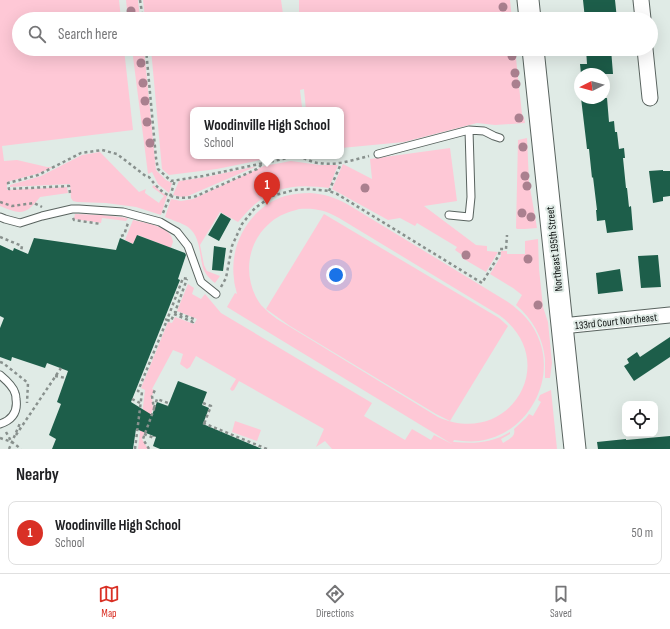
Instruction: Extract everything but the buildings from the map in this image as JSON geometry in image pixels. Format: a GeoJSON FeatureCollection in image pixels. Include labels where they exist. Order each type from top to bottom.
{"type":"FeatureCollection","features":[{"type":"Feature","properties":{"kind":"main road"},"geometry":{"type":"LineString","coordinates":[[528,0],[529,12]]}},
{"type":"Feature","properties":{"kind":"main road","name":"Northeast 195th Street"},"geometry":{"type":"LineString","coordinates":[[534,56],[575,449]]}},
{"type":"Feature","properties":{"kind":"street"},"geometry":{"type":"LineString","coordinates":[[641,0],[642,12]]}},
{"type":"Feature","properties":{"kind":"street"},"geometry":{"type":"LineString","coordinates":[[646,56],[650,98]]}},
{"type":"Feature","properties":{"kind":"street","name":"133rd Court Northeast"},"geometry":{"type":"LineString","coordinates":[[562,326],[670,315]]}},
{"type":"Feature","properties":{"kind":"lane"},"geometry":{"type":"LineString","coordinates":[[449,215],[468,217],[472,197],[469,130]]}},
{"type":"Feature","properties":{"kind":"lane"},"geometry":{"type":"LineString","coordinates":[[378,154],[469,130],[484,131],[500,138]]}},
{"type":"Feature","properties":{"kind":"lane"},"geometry":{"type":"LineString","coordinates":[[0,217],[20,223],[72,209],[123,212],[160,222],[177,232],[188,246],[202,282],[216,294]]}},
{"type":"Feature","properties":{"kind":"lane"},"geometry":{"type":"LineString","coordinates":[[0,375],[8,382],[15,392],[16,402],[15,413],[10,419],[0,424]]}},
{"type":"Feature","properties":{"kind":"path"},"geometry":{"type":"LineString","coordinates":[[140,0],[142,12]]}},
{"type":"Feature","properties":{"kind":"path"},"geometry":{"type":"LineString","coordinates":[[147,56],[153,139],[158,169],[171,180],[203,176],[283,159]]}},
{"type":"Feature","properties":{"kind":"path"},"geometry":{"type":"LineString","coordinates":[[70,194],[69,186],[9,189],[8,183],[38,175],[81,153],[102,150],[117,154],[149,177],[158,188],[170,196],[174,198],[184,198],[194,197],[257,169],[263,163]]}},
{"type":"Feature","properties":{"kind":"path"},"geometry":{"type":"LineString","coordinates":[[307,159],[318,163],[341,163],[378,154]]}},
{"type":"Feature","properties":{"kind":"path"},"geometry":{"type":"LineString","coordinates":[[329,191],[341,163]]}},
{"type":"Feature","properties":{"kind":"path"},"geometry":{"type":"LineString","coordinates":[[163,213],[175,180]]}},
{"type":"Feature","properties":{"kind":"path"},"geometry":{"type":"LineString","coordinates":[[216,294],[226,278],[232,246],[242,224],[255,208],[272,196],[294,190],[309,189],[329,191],[345,199],[482,283],[499,255],[500,249],[506,249],[507,235]]}},
{"type":"Feature","properties":{"kind":"path"},"geometry":{"type":"LineString","coordinates":[[0,202],[12,206],[34,203],[57,213]]}},
{"type":"Feature","properties":{"kind":"path"},"geometry":{"type":"LineString","coordinates":[[73,216],[74,220],[101,224]]}},
{"type":"Feature","properties":{"kind":"path"},"geometry":{"type":"LineString","coordinates":[[121,236],[124,235],[127,225]]}},
{"type":"Feature","properties":{"kind":"path"},"geometry":{"type":"LineString","coordinates":[[0,237],[22,246],[21,251]]}},
{"type":"Feature","properties":{"kind":"path"},"geometry":{"type":"LineString","coordinates":[[135,449],[142,392],[138,391],[166,319],[183,278],[187,279],[175,312],[194,319],[193,322],[174,314],[171,321],[166,319]]}},
{"type":"Feature","properties":{"kind":"path"},"geometry":{"type":"LineString","coordinates":[[9,449],[60,368]]}},
{"type":"Feature","properties":{"kind":"path"},"geometry":{"type":"LineString","coordinates":[[55,376],[66,378]]}},
{"type":"Feature","properties":{"kind":"path"},"geometry":{"type":"LineString","coordinates":[[24,385],[28,383]]}},
{"type":"Feature","properties":{"kind":"path"},"geometry":{"type":"LineString","coordinates":[[154,409],[152,396],[155,390]]}},
{"type":"Feature","properties":{"kind":"path"},"geometry":{"type":"LineString","coordinates":[[132,399],[140,403]]}},
{"type":"Feature","properties":{"kind":"path"},"geometry":{"type":"LineString","coordinates":[[149,449],[143,439],[157,399],[168,403],[167,406]]}},
{"type":"Feature","properties":{"kind":"path"},"geometry":{"type":"LineString","coordinates":[[203,403],[211,406],[204,423],[225,433],[267,449]]}},
{"type":"Feature","properties":{"kind":"path"},"geometry":{"type":"LineString","coordinates":[[144,434],[154,438],[154,436]]}},
{"type":"Feature","properties":{"kind":"path"},"geometry":{"type":"LineString","coordinates":[[0,438],[12,442],[21,449]]}},
{"type":"Feature","properties":{"kind":"shaded area"},"geometry":{"type":"Polygon","coordinates":[[[0,0],[119,0],[120,12],[12,12],[12,56],[125,56],[133,130],[2,146],[4,161],[17,160],[53,167],[40,173],[7,182],[7,190],[67,187],[68,193],[40,197],[31,207],[23,212],[13,211],[0,206],[0,0]]]}},
{"type":"Feature","properties":{"kind":"shaded area"},"geometry":{"type":"Polygon","coordinates":[[[126,0],[138,0],[139,12],[127,12],[126,0]]]}},
{"type":"Feature","properties":{"kind":"shaded area"},"geometry":{"type":"Polygon","coordinates":[[[143,0],[281,0],[283,12],[144,12],[143,0]]]}},
{"type":"Feature","properties":{"kind":"shaded area"},"geometry":{"type":"Polygon","coordinates":[[[299,0],[510,0],[511,12],[299,12],[299,0]]]}},
{"type":"Feature","properties":{"kind":"shaded area"},"geometry":{"type":"Polygon","coordinates":[[[133,56],[145,56],[156,170],[166,180],[172,183],[169,193],[158,184],[152,172],[148,174],[133,56]]]}},
{"type":"Feature","properties":{"kind":"shaded area"},"geometry":{"type":"Polygon","coordinates":[[[152,56],[516,56],[522,114],[525,123],[495,125],[477,123],[404,142],[344,148],[344,107],[306,107],[304,89],[300,90],[302,107],[190,107],[190,159],[265,159],[217,169],[169,175],[162,169],[152,56]]]}},
{"type":"Feature","properties":{"kind":"shaded area"},"geometry":{"type":"Polygon","coordinates":[[[527,138],[529,182],[537,228],[517,229],[518,140],[527,138]]]}},
{"type":"Feature","properties":{"kind":"shaded area"},"geometry":{"type":"Polygon","coordinates":[[[450,148],[457,201],[424,206],[476,245],[487,246],[487,251],[498,252],[486,272],[462,258],[462,255],[455,250],[457,247],[417,223],[415,226],[400,218],[388,220],[332,189],[343,164],[372,179],[370,159],[450,148]]]}},
{"type":"Feature","properties":{"kind":"shaded area"},"geometry":{"type":"Polygon","coordinates":[[[100,152],[139,192],[146,189],[145,193],[159,203],[164,196],[152,187],[154,185],[167,196],[161,215],[136,207],[73,201],[71,198],[70,184],[10,187],[10,185],[41,176],[82,155],[100,152]]]}},
{"type":"Feature","properties":{"kind":"shaded area"},"geometry":{"type":"Polygon","coordinates":[[[291,161],[320,165],[338,165],[329,188],[297,186],[279,190],[262,199],[238,222],[220,212],[200,245],[204,265],[207,271],[220,276],[215,283],[204,270],[199,246],[192,231],[188,227],[165,217],[171,199],[181,201],[193,199],[264,166],[291,161]]]}},
{"type":"Feature","properties":{"kind":"shaded area"},"geometry":{"type":"Polygon","coordinates":[[[257,166],[188,196],[182,197],[173,195],[179,181],[257,166]]]}},
{"type":"Feature","properties":{"kind":"shaded area"},"geometry":{"type":"Polygon","coordinates":[[[310,193],[329,196],[347,204],[508,302],[523,314],[531,324],[540,342],[544,358],[543,375],[539,391],[532,405],[522,418],[510,429],[495,437],[479,441],[454,440],[453,442],[469,443],[490,441],[510,432],[510,434],[501,439],[503,443],[513,436],[514,429],[529,414],[533,416],[541,402],[538,400],[540,395],[551,390],[557,449],[332,449],[325,441],[316,447],[324,429],[239,381],[232,391],[230,389],[236,379],[196,356],[190,367],[187,369],[180,364],[183,354],[173,350],[152,389],[154,390],[152,396],[153,409],[142,439],[148,449],[138,449],[145,390],[141,388],[168,322],[172,323],[175,317],[194,324],[197,319],[177,311],[188,284],[194,288],[192,294],[201,299],[205,294],[221,313],[372,403],[364,416],[405,440],[412,429],[431,440],[434,435],[452,444],[227,307],[235,293],[237,294],[234,283],[233,266],[235,253],[244,228],[252,218],[273,201],[285,196],[310,193]],[[305,209],[295,210],[277,217],[263,230],[256,240],[252,250],[249,273],[255,295],[261,305],[277,319],[438,417],[464,424],[486,421],[505,411],[519,395],[527,376],[526,355],[518,334],[499,315],[339,218],[324,211],[305,209]]]}},
{"type":"Feature","properties":{"kind":"shaded area"},"geometry":{"type":"Polygon","coordinates":[[[75,214],[128,218],[126,221],[102,218],[101,223],[74,219],[75,214]]]}},
{"type":"Feature","properties":{"kind":"shaded area"},"geometry":{"type":"Polygon","coordinates":[[[324,214],[499,318],[508,326],[450,421],[290,326],[266,309],[324,214]]]}},
{"type":"Feature","properties":{"kind":"shaded area"},"geometry":{"type":"Polygon","coordinates":[[[133,220],[157,226],[168,232],[173,242],[171,248],[138,235],[133,244],[125,240],[133,220]]]}},
{"type":"Feature","properties":{"kind":"shaded area"},"geometry":{"type":"Polygon","coordinates":[[[538,239],[539,269],[543,307],[548,322],[552,363],[550,378],[545,378],[544,351],[536,329],[522,310],[516,305],[522,295],[490,274],[501,256],[501,251],[507,251],[507,254],[525,254],[525,241],[538,239]]]}},
{"type":"Feature","properties":{"kind":"shaded area"},"geometry":{"type":"Polygon","coordinates":[[[235,421],[261,430],[257,441],[232,432],[235,421]]]}},
{"type":"Feature","properties":{"kind":"place","name":"Woodinville High School"},"geometry":{"type":"Point","coordinates":[267,205]}}]}
